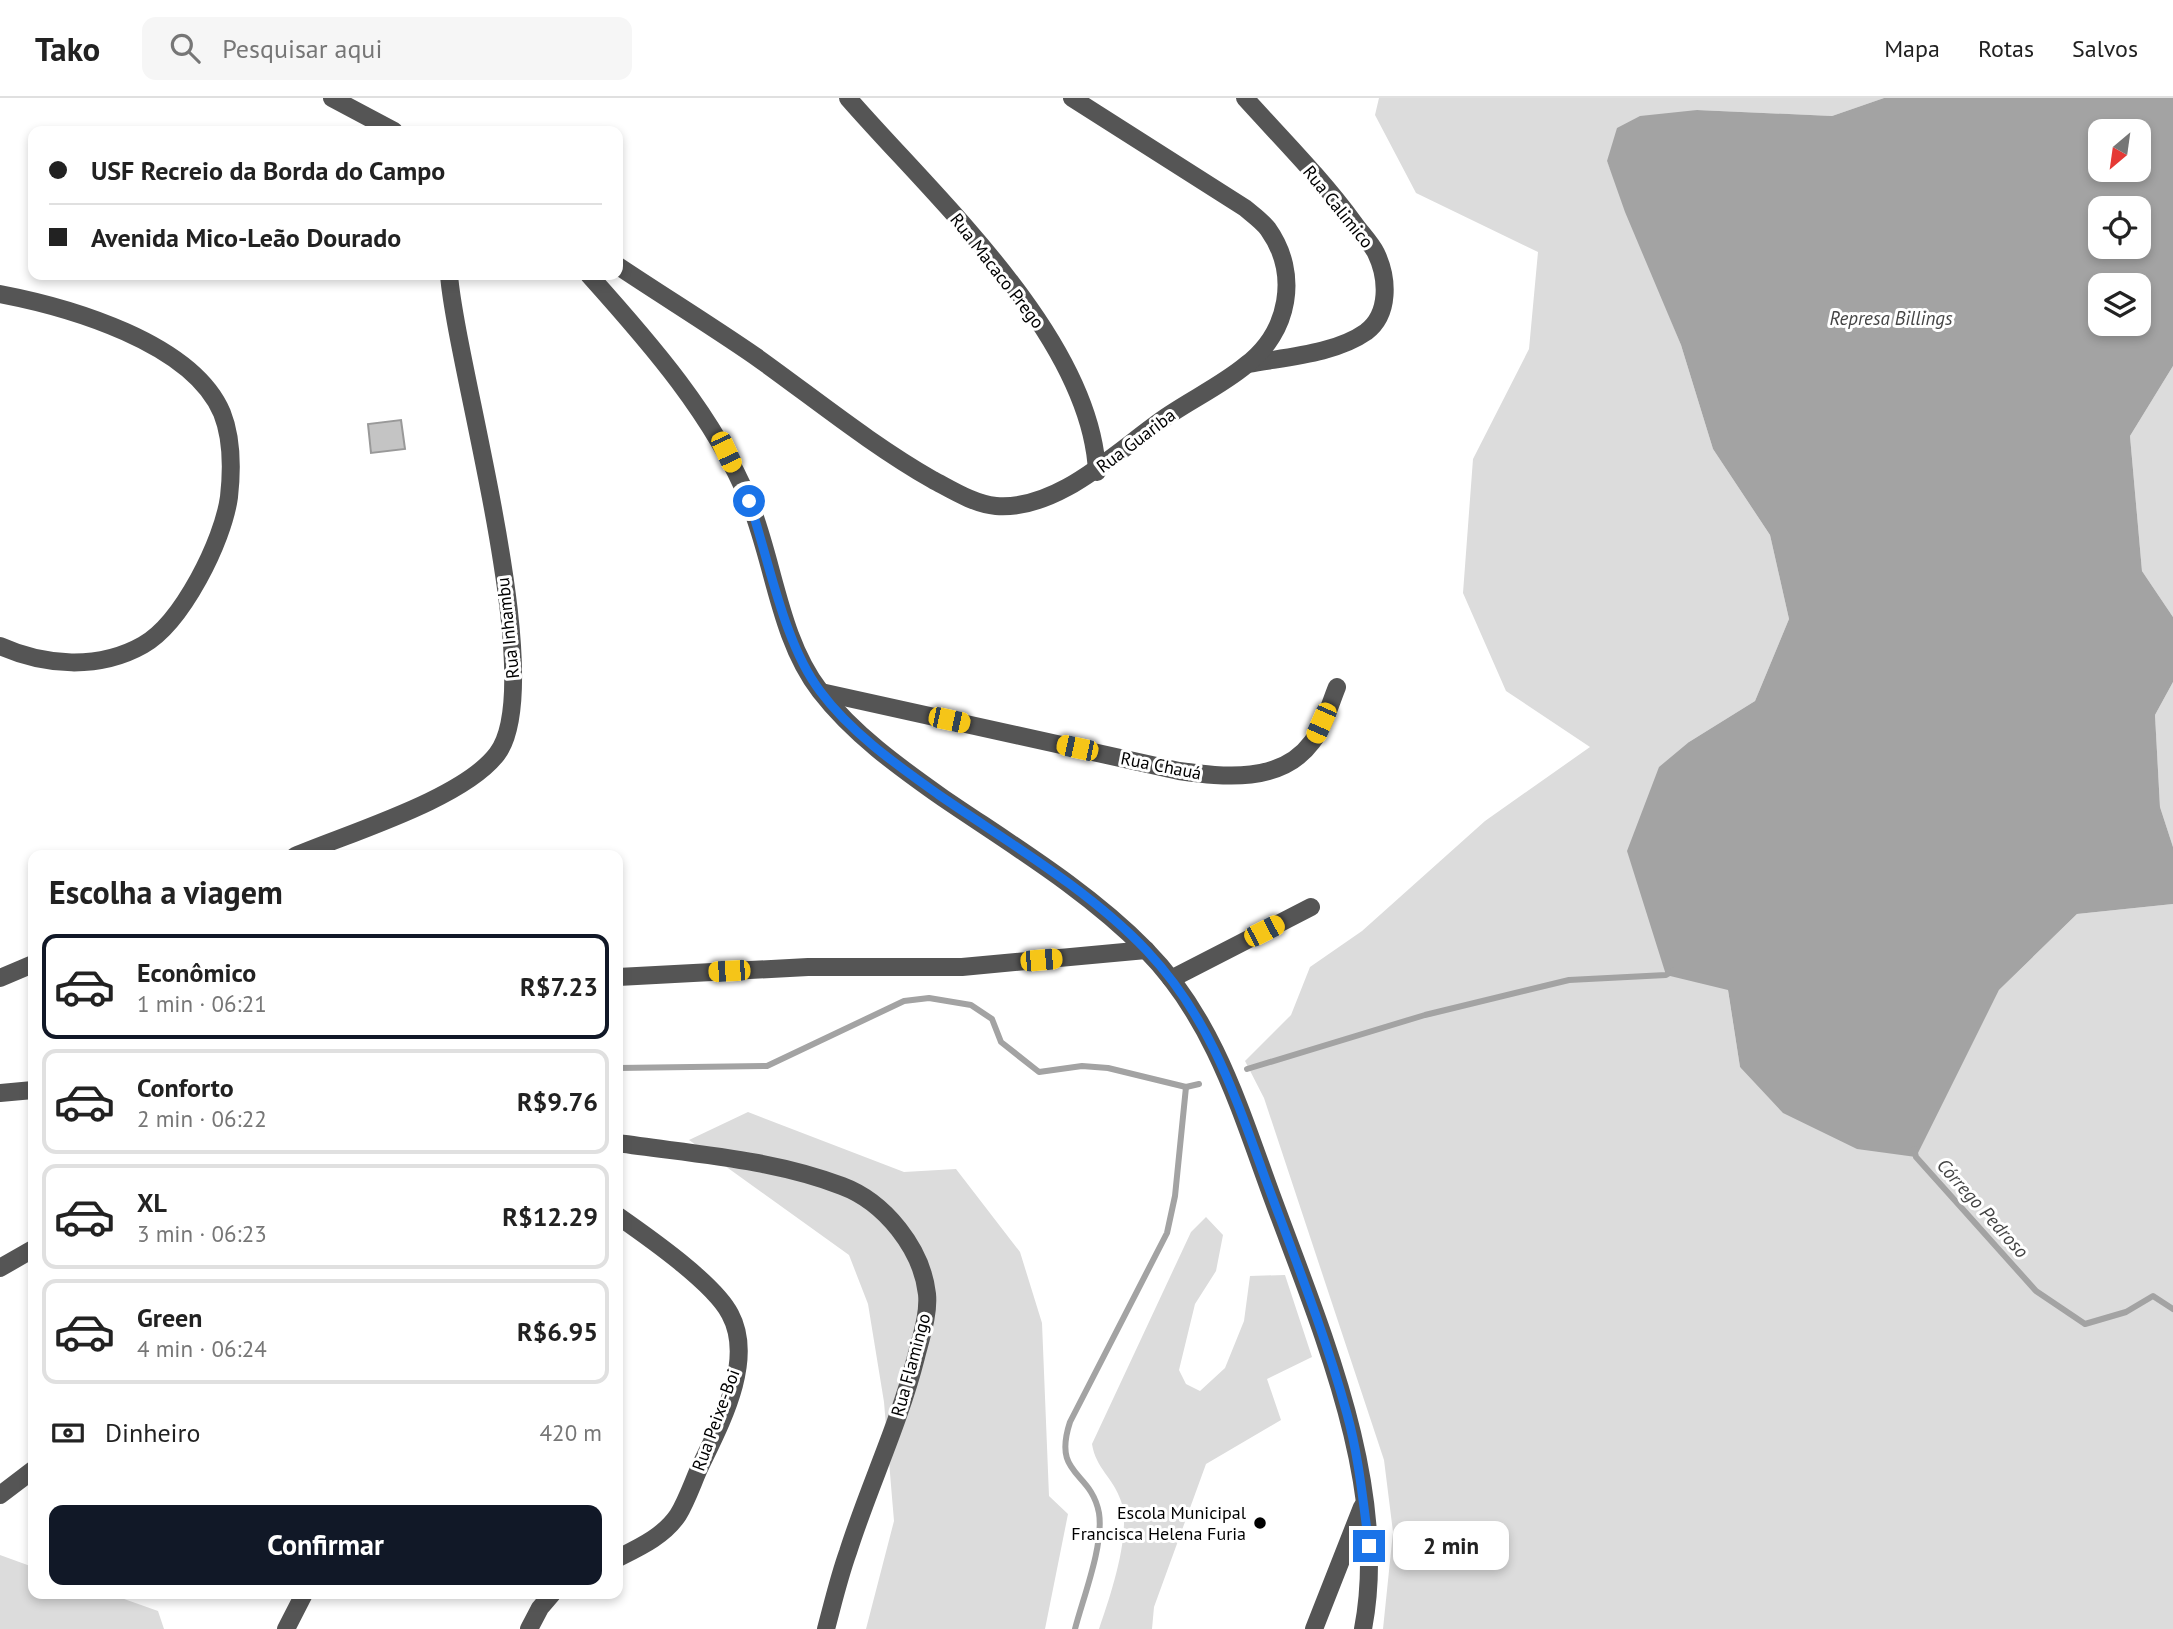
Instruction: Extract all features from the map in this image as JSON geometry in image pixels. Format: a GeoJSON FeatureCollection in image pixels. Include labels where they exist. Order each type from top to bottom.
{"type":"FeatureCollection","features":[{"type":"Feature","properties":{"kind":"street"},"geometry":{"type":"LineString","coordinates":[[332,98],[385,126]]}},
{"type":"Feature","properties":{"kind":"street","name":"Rua Macaco Prego"},"geometry":{"type":"LineString","coordinates":[[848,98],[946,205],[1004,276],[1061,354],[1096,444],[1097,472]]}},
{"type":"Feature","properties":{"kind":"street","name":"Rua Guariba"},"geometry":{"type":"LineString","coordinates":[[623,269],[754,356],[890,456],[965,497],[995,506],[1025,504],[1097,472],[1164,418],[1248,364],[1274,332],[1285,312],[1288,287],[1283,258],[1267,228],[1245,208],[1072,98]]}},
{"type":"Feature","properties":{"kind":"street","name":"Rua Calimico"},"geometry":{"type":"LineString","coordinates":[[1245,98],[1342,207],[1376,254],[1385,281],[1385,301],[1377,322],[1365,332],[1327,348],[1248,364]]}},
{"type":"Feature","properties":{"kind":"street","name":"Rua Inhambu"},"geometry":{"type":"LineString","coordinates":[[309,850],[456,787],[485,767],[499,752],[511,727],[515,692],[510,614],[450,280]]}},
{"type":"Feature","properties":{"kind":"street"},"geometry":{"type":"LineString","coordinates":[[593,280],[633,324],[726,452],[749,501],[792,638],[803,664],[821,692],[872,745],[1071,887],[1146,950],[1171,979],[1211,1038],[1297,1264],[1347,1413],[1363,1504],[1370,1572],[1363,1629]]}},
{"type":"Feature","properties":{"kind":"street"},"geometry":{"type":"LineString","coordinates":[[0,295],[54,304],[112,324],[168,356],[209,394],[221,412],[229,438],[230,468],[229,499],[214,543],[188,597],[167,627],[144,645],[117,656],[80,663],[41,661],[0,646]]}},
{"type":"Feature","properties":{"kind":"street","name":"Rua Chauá"},"geometry":{"type":"LineString","coordinates":[[821,692],[1179,771],[1223,777],[1260,774],[1293,760],[1313,742],[1338,687]]}},
{"type":"Feature","properties":{"kind":"street"},"geometry":{"type":"LineString","coordinates":[[1171,979],[1311,906]]}},
{"type":"Feature","properties":{"kind":"street"},"geometry":{"type":"LineString","coordinates":[[623,977],[808,968],[962,967],[1146,950]]}},
{"type":"Feature","properties":{"kind":"street"},"geometry":{"type":"LineString","coordinates":[[0,978],[28,966]]}},
{"type":"Feature","properties":{"kind":"street"},"geometry":{"type":"LineString","coordinates":[[4,1094],[28,1092]]}},
{"type":"Feature","properties":{"kind":"street","name":"Rua Flamingo"},"geometry":{"type":"LineString","coordinates":[[623,1144],[796,1171],[845,1187],[881,1211],[904,1236],[920,1264],[927,1296],[924,1327],[906,1397],[848,1552],[826,1629]]}},
{"type":"Feature","properties":{"kind":"street","name":"Rua Peixe-Boi"},"geometry":{"type":"LineString","coordinates":[[623,1220],[702,1282],[730,1312],[737,1332],[738,1360],[714,1436],[678,1515],[645,1545],[623,1556]]}},
{"type":"Feature","properties":{"kind":"street"},"geometry":{"type":"LineString","coordinates":[[0,1268],[28,1252]]}},
{"type":"Feature","properties":{"kind":"street"},"geometry":{"type":"LineString","coordinates":[[0,1495],[28,1474]]}},
{"type":"Feature","properties":{"kind":"street"},"geometry":{"type":"LineString","coordinates":[[1314,1629],[1363,1504]]}},
{"type":"Feature","properties":{"kind":"street"},"geometry":{"type":"LineString","coordinates":[[1331,1587],[1349,1574],[1370,1572]]}},
{"type":"Feature","properties":{"kind":"street"},"geometry":{"type":"LineString","coordinates":[[286,1629],[301,1599]]}},
{"type":"Feature","properties":{"kind":"street"},"geometry":{"type":"LineString","coordinates":[[529,1629],[548,1599]]}},
{"type":"Feature","properties":{"kind":"shaded area"},"geometry":{"type":"Polygon","coordinates":[[[1379,98],[1884,98],[1832,116],[1697,110],[1607,161],[1681,345],[1713,449],[1770,535],[1789,619],[1755,701],[1689,742],[1740,1067],[1915,1157],[1999,990],[2077,914],[2173,904],[2173,1629],[1383,1629],[1393,1532],[1384,1460],[1264,1098],[1245,1061],[1291,1015],[1310,967],[1362,931],[1485,821],[1590,747],[1506,691],[1463,593],[1473,459],[1529,349],[1538,252],[1416,193],[1375,115],[1379,98]]]}},
{"type":"Feature","properties":{"kind":"shaded area"},"geometry":{"type":"Polygon","coordinates":[[[2173,366],[2173,617],[2142,571],[2130,436],[2173,366]]]}},
{"type":"Feature","properties":{"kind":"shaded area"},"geometry":{"type":"Polygon","coordinates":[[[2173,682],[2173,847],[2160,807],[2155,715],[2173,682]]]}},
{"type":"Feature","properties":{"kind":"shaded area"},"geometry":{"type":"Polygon","coordinates":[[[748,1112],[904,1172],[956,1169],[1020,1252],[1042,1323],[1049,1496],[1068,1514],[1045,1629],[866,1629],[894,1521],[884,1402],[868,1304],[849,1255],[689,1140],[748,1112]]]}},
{"type":"Feature","properties":{"kind":"shaded area"},"geometry":{"type":"Polygon","coordinates":[[[1206,1217],[1223,1235],[1216,1271],[1195,1304],[1179,1370],[1186,1384],[1200,1391],[1225,1368],[1244,1321],[1250,1276],[1285,1275],[1312,1357],[1267,1379],[1281,1420],[1206,1464],[1154,1607],[1152,1629],[1099,1629],[1122,1547],[1124,1514],[1118,1493],[1097,1460],[1092,1444],[1191,1232],[1206,1217]]]}},
{"type":"Feature","properties":{"kind":"shaded area"},"geometry":{"type":"Polygon","coordinates":[[[0,1555],[28,1565],[28,1599],[124,1599],[158,1611],[164,1629],[0,1629],[0,1555]]]}},
{"type":"Feature","properties":{"kind":"water","name":"Represa Billings"},"geometry":{"type":"Polygon","coordinates":[[[1884,98],[2173,98],[2173,366],[2130,436],[2142,571],[2173,617],[2173,682],[2155,715],[2160,807],[2173,847],[2173,904],[2077,914],[1999,990],[1916,1157],[1857,1149],[1783,1113],[1740,1067],[1728,990],[1666,975],[1627,851],[1659,767],[1689,742],[1755,701],[1789,619],[1770,535],[1713,449],[1681,345],[1625,212],[1607,161],[1617,128],[1640,116],[1697,110],[1832,116],[1884,98]]]}},
{"type":"Feature","properties":{"kind":"building"},"geometry":{"type":"Polygon","coordinates":[[[401,420],[405,449],[371,453],[368,424],[401,420]]]}},
{"type":"Feature","properties":{"kind":"waterway"},"geometry":{"type":"LineString","coordinates":[[1247,1069],[1425,1015],[1569,980],[1666,975],[1673,971]]}},
{"type":"Feature","properties":{"kind":"waterway"},"geometry":{"type":"LineString","coordinates":[[623,1068],[767,1066],[904,1001],[929,998],[971,1005],[992,1019],[1001,1042],[1039,1072],[1082,1066],[1108,1068],[1186,1087],[1199,1084]]}},
{"type":"Feature","properties":{"kind":"waterway"},"geometry":{"type":"LineString","coordinates":[[1075,1629],[1096,1556],[1100,1526],[1095,1499],[1069,1464],[1066,1440],[1070,1422],[1167,1233],[1175,1196],[1186,1087]]}},
{"type":"Feature","properties":{"kind":"waterway","name":"Córrego Pedroso"},"geometry":{"type":"LineString","coordinates":[[1914,1149],[1916,1157],[2036,1291],[2085,1324],[2126,1312],[2153,1296],[2173,1309]]}},
{"type":"Feature","properties":{"kind":"place","name":"Escola Municipal Francisca Helena Furia"},"geometry":{"type":"Point","coordinates":[1260,1523]}},
{"type":"Feature","properties":{"kind":"route"},"geometry":{"type":"LineString","coordinates":[[749,501],[792,638],[803,664],[821,692],[872,745],[908,774],[1071,887],[1105,914],[1146,950],[1183,993],[1197,1014],[1225,1070],[1302,1277],[1347,1413],[1359,1468],[1369,1546]]}}]}
